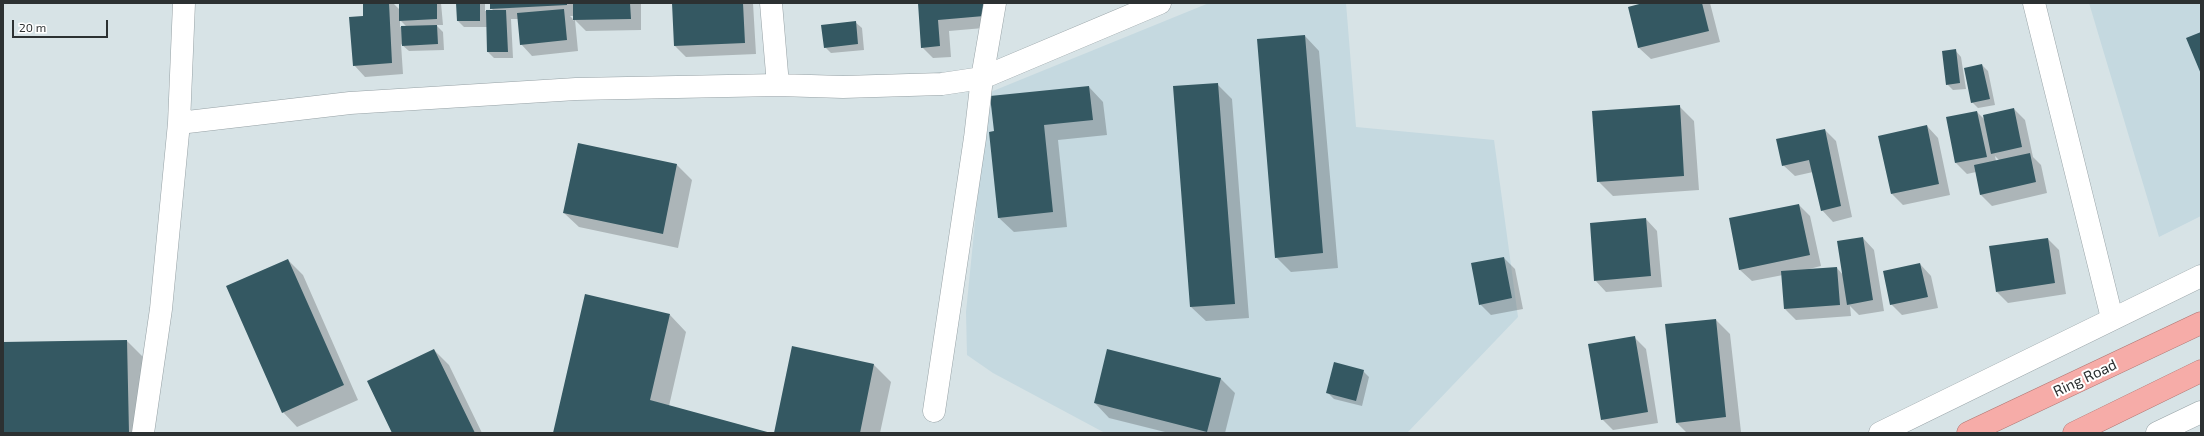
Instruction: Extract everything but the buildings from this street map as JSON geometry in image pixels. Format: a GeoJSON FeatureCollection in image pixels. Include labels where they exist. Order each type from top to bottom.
{"type":"FeatureCollection","features":[{"type":"Feature","properties":{"kind":"highway","name":"Ring Road"},"geometry":{"type":"LineString","coordinates":[[1968,433],[2201,323]]}},
{"type":"Feature","properties":{"kind":"highway"},"geometry":{"type":"LineString","coordinates":[[2074,433],[2201,371]]}},
{"type":"Feature","properties":{"kind":"street"},"geometry":{"type":"LineString","coordinates":[[143,433],[161,309],[179,123],[184,3]]}},
{"type":"Feature","properties":{"kind":"street"},"geometry":{"type":"LineString","coordinates":[[771,3],[778,85]]}},
{"type":"Feature","properties":{"kind":"street"},"geometry":{"type":"LineString","coordinates":[[934,411],[975,138],[982,78],[995,3]]}},
{"type":"Feature","properties":{"kind":"street"},"geometry":{"type":"LineString","coordinates":[[179,123],[358,102],[576,89],[778,85],[842,87],[935,84],[982,78],[1160,3]]}},
{"type":"Feature","properties":{"kind":"street"},"geometry":{"type":"LineString","coordinates":[[2034,3],[2112,318]]}},
{"type":"Feature","properties":{"kind":"street"},"geometry":{"type":"LineString","coordinates":[[1880,433],[2112,318],[2201,276]]}},
{"type":"Feature","properties":{"kind":"street"},"geometry":{"type":"LineString","coordinates":[[2157,433],[2201,412]]}},
{"type":"Feature","properties":{"kind":"shaded area"},"geometry":{"type":"Polygon","coordinates":[[[1209,3],[1346,3],[1356,127],[1494,140],[1518,317],[1407,433],[1105,433],[993,373],[967,355],[966,312],[988,93],[1209,3]]]}},
{"type":"Feature","properties":{"kind":"shaded area"},"geometry":{"type":"Polygon","coordinates":[[[2089,3],[2201,3],[2201,216],[2159,237],[2089,3]]]}}]}
